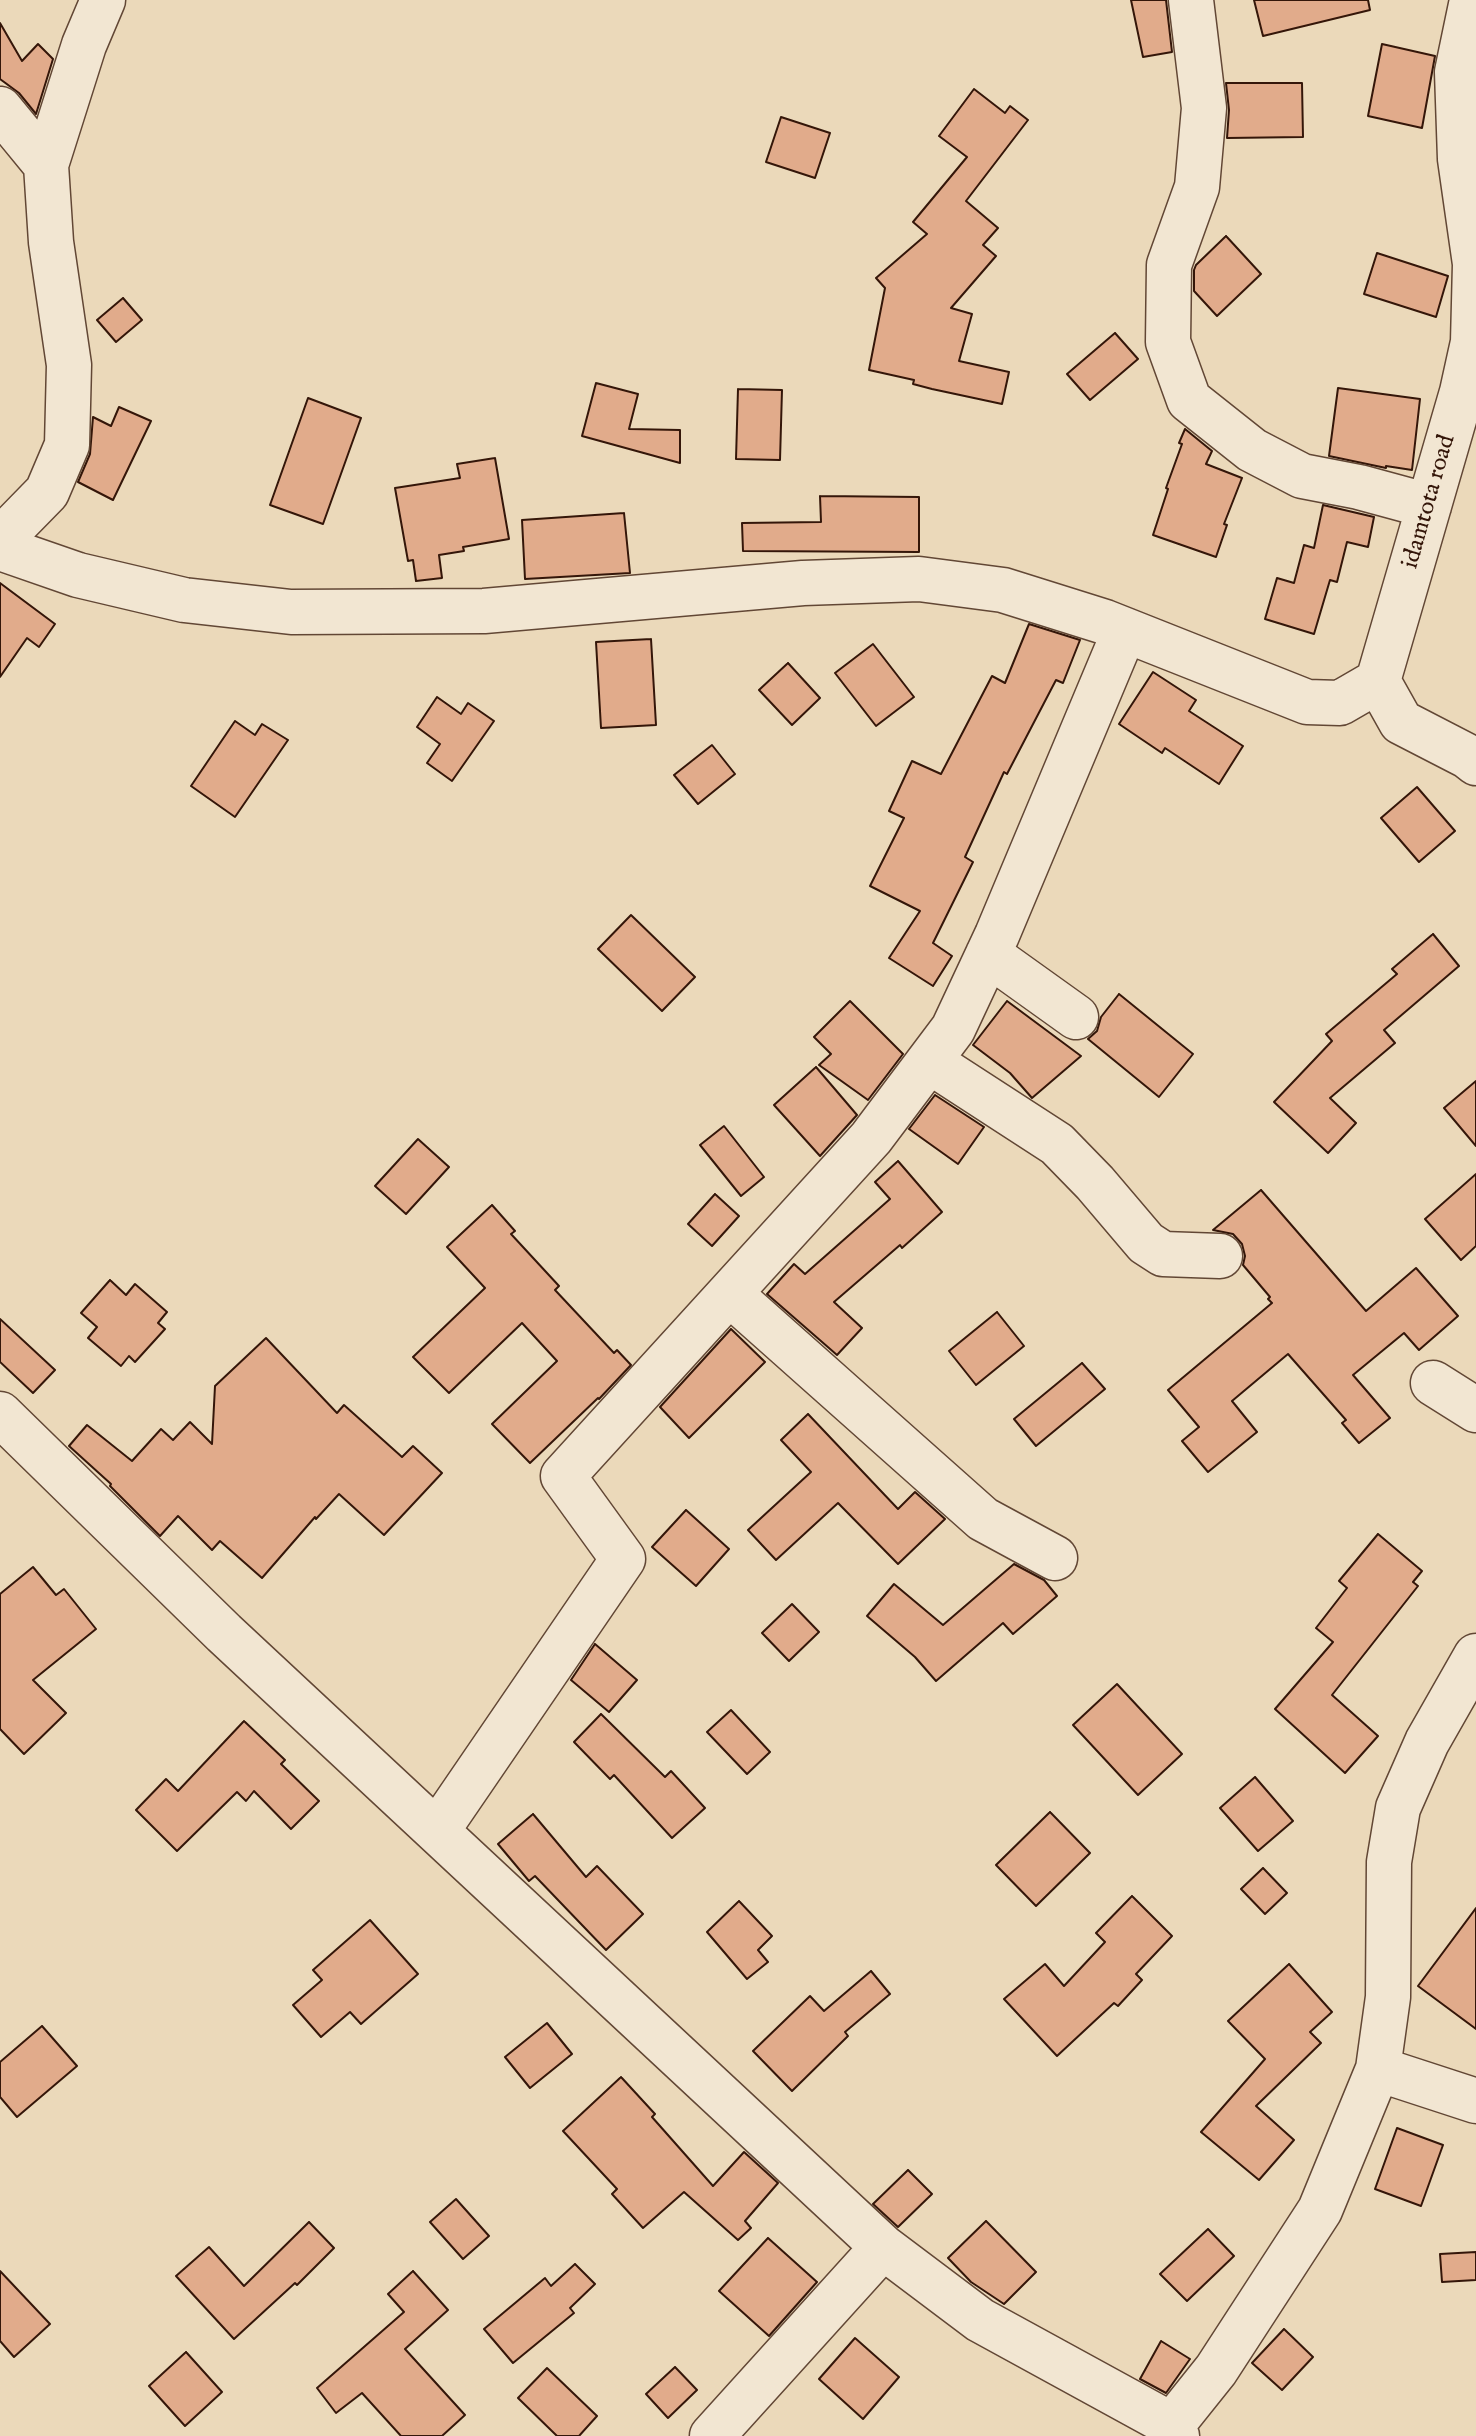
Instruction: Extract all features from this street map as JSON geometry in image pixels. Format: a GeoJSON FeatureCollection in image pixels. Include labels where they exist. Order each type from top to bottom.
{"type":"FeatureCollection","features":[{"type":"Feature","properties":{"kind":"street"},"geometry":{"type":"LineString","coordinates":[[0,540],[47,492],[67,445],[69,365],[51,242],[46,165],[84,45],[103,0]]}},
{"type":"Feature","properties":{"kind":"street"},"geometry":{"type":"LineString","coordinates":[[1191,0],[1204,108],[1197,187],[1169,265],[1168,342],[1189,400],[1252,450],[1302,476],[1429,506]]}},
{"type":"Feature","properties":{"kind":"street","name":"idamtota road"},"geometry":{"type":"LineString","coordinates":[[1378,681],[1474,342],[1475,264],[1460,159],[1457,72],[1472,0]]}},
{"type":"Feature","properties":{"kind":"street"},"geometry":{"type":"LineString","coordinates":[[0,109],[46,165]]}},
{"type":"Feature","properties":{"kind":"street"},"geometry":{"type":"LineString","coordinates":[[0,548],[78,575],[184,600],[291,612],[484,611],[803,583],[919,579],[1003,590],[1125,630],[1307,702],[1340,703],[1378,681],[1401,722],[1476,763]]}},
{"type":"Feature","properties":{"kind":"street"},"geometry":{"type":"LineString","coordinates":[[437,1831],[623,1559],[563,1476],[871,1138],[953,1029],[988,954],[1125,630]]}},
{"type":"Feature","properties":{"kind":"street"},"geometry":{"type":"LineString","coordinates":[[988,954],[1076,1017]]}},
{"type":"Feature","properties":{"kind":"street"},"geometry":{"type":"LineString","coordinates":[[929,1061],[1057,1144],[1146,1243],[1163,1254],[1220,1256]]}},
{"type":"Feature","properties":{"kind":"street"},"geometry":{"type":"LineString","coordinates":[[730,1294],[983,1519],[1055,1558]]}},
{"type":"Feature","properties":{"kind":"street"},"geometry":{"type":"LineString","coordinates":[[1433,1383],[1476,1410]]}},
{"type":"Feature","properties":{"kind":"street"},"geometry":{"type":"LineString","coordinates":[[0,1414],[224,1633],[883,2247],[980,2320],[1175,2431],[1320,2210],[1378,2069],[1388,1997],[1389,1862],[1398,1808],[1427,1742],[1476,1656]]}},
{"type":"Feature","properties":{"kind":"street"},"geometry":{"type":"LineString","coordinates":[[1378,2069],[1476,2101]]}},
{"type":"Feature","properties":{"kind":"street"},"geometry":{"type":"LineString","coordinates":[[712,2436],[883,2247]]}},
{"type":"Feature","properties":{"kind":"building"},"geometry":{"type":"Polygon","coordinates":[[[1131,0],[1166,0],[1172,52],[1143,57],[1131,0]]]}},
{"type":"Feature","properties":{"kind":"building"},"geometry":{"type":"Polygon","coordinates":[[[1254,0],[1368,0],[1370,10],[1263,36],[1254,0]]]}},
{"type":"Feature","properties":{"kind":"building"},"geometry":{"type":"Polygon","coordinates":[[[0,23],[22,61],[38,44],[53,59],[36,114],[19,93],[0,79],[0,23]]]}},
{"type":"Feature","properties":{"kind":"building"},"geometry":{"type":"Polygon","coordinates":[[[1382,44],[1435,56],[1422,128],[1368,116],[1382,44]]]}},
{"type":"Feature","properties":{"kind":"building"},"geometry":{"type":"Polygon","coordinates":[[[1226,83],[1302,83],[1303,137],[1227,138],[1229,110],[1226,83]]]}},
{"type":"Feature","properties":{"kind":"building"},"geometry":{"type":"Polygon","coordinates":[[[974,89],[1005,113],[1010,106],[1028,120],[966,201],[998,228],[983,245],[996,256],[951,308],[972,314],[959,361],[1009,372],[1002,404],[932,389],[913,384],[914,380],[869,370],[885,288],[876,278],[927,234],[913,222],[967,157],[939,136],[974,89]]]}},
{"type":"Feature","properties":{"kind":"building"},"geometry":{"type":"Polygon","coordinates":[[[781,117],[830,133],[815,178],[766,162],[781,117]]]}},
{"type":"Feature","properties":{"kind":"building"},"geometry":{"type":"Polygon","coordinates":[[[1226,236],[1261,274],[1217,316],[1194,291],[1194,270],[1226,236]]]}},
{"type":"Feature","properties":{"kind":"building"},"geometry":{"type":"Polygon","coordinates":[[[1377,253],[1448,276],[1436,317],[1364,294],[1377,253]]]}},
{"type":"Feature","properties":{"kind":"building"},"geometry":{"type":"Polygon","coordinates":[[[123,298],[142,320],[116,342],[97,320],[123,298]]]}},
{"type":"Feature","properties":{"kind":"building"},"geometry":{"type":"Polygon","coordinates":[[[1115,333],[1138,359],[1090,400],[1067,374],[1115,333]]]}},
{"type":"Feature","properties":{"kind":"building"},"geometry":{"type":"Polygon","coordinates":[[[596,383],[638,394],[629,429],[680,430],[680,463],[582,436],[596,383]]]}},
{"type":"Feature","properties":{"kind":"building"},"geometry":{"type":"Polygon","coordinates":[[[1338,388],[1420,399],[1412,470],[1329,456],[1338,388]]]}},
{"type":"Feature","properties":{"kind":"building"},"geometry":{"type":"Polygon","coordinates":[[[738,389],[782,390],[780,460],[736,459],[738,389]]]}},
{"type":"Feature","properties":{"kind":"building"},"geometry":{"type":"Polygon","coordinates":[[[308,398],[361,418],[323,524],[270,505],[308,398]]]}},
{"type":"Feature","properties":{"kind":"building"},"geometry":{"type":"Polygon","coordinates":[[[119,407],[151,421],[113,500],[78,482],[90,454],[93,417],[111,426],[119,407]]]}},
{"type":"Feature","properties":{"kind":"building"},"geometry":{"type":"Polygon","coordinates":[[[1185,429],[1212,451],[1206,464],[1242,478],[1224,524],[1227,525],[1216,557],[1153,535],[1185,429]]]}},
{"type":"Feature","properties":{"kind":"building"},"geometry":{"type":"Polygon","coordinates":[[[495,458],[509,539],[463,547],[464,551],[439,555],[442,578],[416,581],[413,560],[408,561],[395,488],[460,478],[457,464],[495,458]]]}},
{"type":"Feature","properties":{"kind":"building"},"geometry":{"type":"Polygon","coordinates":[[[820,496],[919,497],[919,552],[743,551],[742,523],[821,522],[820,496]]]}},
{"type":"Feature","properties":{"kind":"building"},"geometry":{"type":"Polygon","coordinates":[[[1323,505],[1374,517],[1368,547],[1347,542],[1337,582],[1330,580],[1314,634],[1265,619],[1277,578],[1294,583],[1304,545],[1314,548],[1323,505]]]}},
{"type":"Feature","properties":{"kind":"building"},"geometry":{"type":"Polygon","coordinates":[[[624,513],[630,573],[525,579],[522,520],[624,513]]]}},
{"type":"Feature","properties":{"kind":"building"},"geometry":{"type":"Polygon","coordinates":[[[0,583],[55,624],[39,647],[27,638],[0,677],[0,583]]]}},
{"type":"Feature","properties":{"kind":"building"},"geometry":{"type":"Polygon","coordinates":[[[1029,624],[1080,640],[1063,683],[1056,680],[1007,774],[1004,772],[965,857],[973,862],[933,943],[952,956],[933,986],[889,958],[920,911],[870,886],[904,818],[889,811],[912,761],[941,774],[992,676],[1005,683],[1029,624]]]}},
{"type":"Feature","properties":{"kind":"building"},"geometry":{"type":"Polygon","coordinates":[[[651,639],[656,725],[601,728],[596,642],[651,639]]]}},
{"type":"Feature","properties":{"kind":"building"},"geometry":{"type":"Polygon","coordinates":[[[873,644],[914,697],[876,726],[835,673],[873,644]]]}},
{"type":"Feature","properties":{"kind":"building"},"geometry":{"type":"Polygon","coordinates":[[[788,663],[820,698],[792,725],[759,690],[788,663]]]}},
{"type":"Feature","properties":{"kind":"building"},"geometry":{"type":"Polygon","coordinates":[[[1153,672],[1196,700],[1189,711],[1243,746],[1219,784],[1165,748],[1162,753],[1119,724],[1153,672]]]}},
{"type":"Feature","properties":{"kind":"building"},"geometry":{"type":"Polygon","coordinates":[[[437,697],[461,714],[468,703],[494,721],[452,781],[427,763],[440,744],[417,727],[437,697]]]}},
{"type":"Feature","properties":{"kind":"building"},"geometry":{"type":"Polygon","coordinates":[[[235,721],[255,735],[262,724],[288,740],[235,817],[191,786],[235,721]]]}},
{"type":"Feature","properties":{"kind":"building"},"geometry":{"type":"Polygon","coordinates":[[[712,745],[735,774],[698,804],[674,775],[712,745]]]}},
{"type":"Feature","properties":{"kind":"building"},"geometry":{"type":"Polygon","coordinates":[[[1417,787],[1455,831],[1419,862],[1381,818],[1417,787]]]}},
{"type":"Feature","properties":{"kind":"building"},"geometry":{"type":"Polygon","coordinates":[[[631,915],[695,977],[662,1011],[598,949],[631,915]]]}},
{"type":"Feature","properties":{"kind":"building"},"geometry":{"type":"Polygon","coordinates":[[[1433,934],[1459,966],[1384,1030],[1395,1043],[1330,1098],[1356,1123],[1328,1153],[1274,1102],[1332,1041],[1326,1034],[1397,974],[1392,969],[1433,934]]]}},
{"type":"Feature","properties":{"kind":"building"},"geometry":{"type":"Polygon","coordinates":[[[1119,994],[1193,1054],[1159,1097],[1088,1039],[1097,1031],[1101,1017],[1119,994]]]}},
{"type":"Feature","properties":{"kind":"building"},"geometry":{"type":"Polygon","coordinates":[[[850,1001],[903,1054],[868,1100],[819,1065],[831,1054],[814,1037],[850,1001]]]}},
{"type":"Feature","properties":{"kind":"building"},"geometry":{"type":"Polygon","coordinates":[[[1007,1001],[1081,1056],[1032,1098],[1010,1073],[973,1045],[1007,1001]]]}},
{"type":"Feature","properties":{"kind":"building"},"geometry":{"type":"Polygon","coordinates":[[[816,1067],[857,1115],[820,1156],[774,1105],[816,1067]]]}},
{"type":"Feature","properties":{"kind":"building"},"geometry":{"type":"Polygon","coordinates":[[[1476,1081],[1476,1146],[1444,1108],[1476,1081]]]}},
{"type":"Feature","properties":{"kind":"building"},"geometry":{"type":"Polygon","coordinates":[[[935,1095],[984,1127],[958,1164],[909,1129],[935,1095]]]}},
{"type":"Feature","properties":{"kind":"building"},"geometry":{"type":"Polygon","coordinates":[[[724,1126],[764,1177],[741,1196],[700,1145],[724,1126]]]}},
{"type":"Feature","properties":{"kind":"building"},"geometry":{"type":"Polygon","coordinates":[[[418,1139],[449,1167],[406,1214],[375,1186],[418,1139]]]}},
{"type":"Feature","properties":{"kind":"building"},"geometry":{"type":"Polygon","coordinates":[[[898,1161],[942,1212],[834,1302],[862,1328],[837,1355],[767,1294],[794,1264],[805,1274],[890,1199],[875,1182],[898,1161]]]}},
{"type":"Feature","properties":{"kind":"building"},"geometry":{"type":"Polygon","coordinates":[[[1476,1174],[1476,1246],[1461,1260],[1425,1219],[1476,1174]]]}},
{"type":"Feature","properties":{"kind":"building"},"geometry":{"type":"Polygon","coordinates":[[[1261,1190],[1366,1311],[1416,1268],[1458,1316],[1419,1350],[1404,1333],[1353,1375],[1390,1418],[1359,1443],[1342,1423],[1346,1420],[1288,1354],[1232,1401],[1257,1432],[1208,1472],[1182,1441],[1199,1427],[1168,1390],[1272,1303],[1243,1265],[1245,1256],[1242,1244],[1233,1234],[1213,1230],[1261,1190]]]}},
{"type":"Feature","properties":{"kind":"building"},"geometry":{"type":"Polygon","coordinates":[[[715,1194],[739,1216],[712,1246],[688,1224],[715,1194]]]}},
{"type":"Feature","properties":{"kind":"building"},"geometry":{"type":"Polygon","coordinates":[[[492,1205],[515,1231],[511,1234],[559,1286],[555,1290],[614,1353],[617,1350],[631,1365],[530,1463],[492,1424],[557,1361],[522,1323],[449,1393],[413,1357],[485,1288],[447,1247],[492,1205]]]}},
{"type":"Feature","properties":{"kind":"building"},"geometry":{"type":"Polygon","coordinates":[[[110,1280],[126,1295],[135,1284],[167,1312],[158,1323],[165,1329],[135,1362],[129,1356],[121,1366],[88,1338],[97,1327],[81,1313],[110,1280]]]}},
{"type":"Feature","properties":{"kind":"building"},"geometry":{"type":"Polygon","coordinates":[[[997,1312],[1024,1346],[976,1385],[949,1351],[997,1312]]]}},
{"type":"Feature","properties":{"kind":"building"},"geometry":{"type":"Polygon","coordinates":[[[0,1319],[55,1370],[33,1393],[0,1362],[0,1319]]]}},
{"type":"Feature","properties":{"kind":"building"},"geometry":{"type":"Polygon","coordinates":[[[731,1329],[765,1362],[689,1438],[660,1407],[731,1329]]]}},
{"type":"Feature","properties":{"kind":"building"},"geometry":{"type":"Polygon","coordinates":[[[266,1338],[337,1413],[344,1405],[402,1457],[413,1446],[442,1473],[384,1535],[339,1494],[262,1578],[220,1541],[212,1550],[178,1516],[160,1536],[111,1484],[69,1446],[87,1425],[132,1461],[161,1429],[173,1440],[190,1422],[212,1444],[215,1386],[266,1338]]]}},
{"type":"Feature","properties":{"kind":"building"},"geometry":{"type":"Polygon","coordinates":[[[1082,1363],[1105,1389],[1036,1446],[1014,1419],[1082,1363]]]}},
{"type":"Feature","properties":{"kind":"building"},"geometry":{"type":"Polygon","coordinates":[[[808,1414],[898,1509],[915,1492],[945,1519],[898,1564],[838,1503],[776,1560],[748,1530],[811,1472],[781,1440],[808,1414]]]}},
{"type":"Feature","properties":{"kind":"building"},"geometry":{"type":"Polygon","coordinates":[[[686,1510],[729,1549],[696,1586],[652,1547],[686,1510]]]}},
{"type":"Feature","properties":{"kind":"building"},"geometry":{"type":"Polygon","coordinates":[[[1378,1534],[1422,1571],[1413,1582],[1418,1586],[1332,1695],[1378,1736],[1345,1773],[1275,1709],[1333,1642],[1316,1628],[1347,1588],[1339,1581],[1378,1534]]]}},
{"type":"Feature","properties":{"kind":"building"},"geometry":{"type":"Polygon","coordinates":[[[1014,1564],[1044,1580],[1057,1596],[1013,1634],[1003,1623],[936,1681],[915,1657],[867,1616],[894,1584],[943,1625],[1014,1564]]]}},
{"type":"Feature","properties":{"kind":"building"},"geometry":{"type":"Polygon","coordinates":[[[33,1567],[56,1595],[64,1589],[96,1629],[33,1680],[66,1713],[24,1754],[0,1729],[0,1594],[33,1567]]]}},
{"type":"Feature","properties":{"kind":"building"},"geometry":{"type":"Polygon","coordinates":[[[792,1604],[819,1632],[789,1661],[762,1633],[792,1604]]]}},
{"type":"Feature","properties":{"kind":"building"},"geometry":{"type":"Polygon","coordinates":[[[595,1644],[637,1680],[609,1712],[571,1680],[595,1644]]]}},
{"type":"Feature","properties":{"kind":"building"},"geometry":{"type":"Polygon","coordinates":[[[1117,1684],[1182,1754],[1138,1795],[1073,1725],[1117,1684]]]}},
{"type":"Feature","properties":{"kind":"building"},"geometry":{"type":"Polygon","coordinates":[[[731,1710],[770,1752],[747,1774],[707,1732],[731,1710]]]}},
{"type":"Feature","properties":{"kind":"building"},"geometry":{"type":"Polygon","coordinates":[[[601,1714],[665,1777],[671,1771],[705,1808],[672,1838],[614,1775],[610,1779],[574,1742],[601,1714]]]}},
{"type":"Feature","properties":{"kind":"building"},"geometry":{"type":"Polygon","coordinates":[[[244,1721],[285,1760],[281,1764],[319,1801],[291,1829],[254,1791],[246,1801],[237,1792],[177,1851],[136,1810],[166,1779],[178,1791],[244,1721]]]}},
{"type":"Feature","properties":{"kind":"building"},"geometry":{"type":"Polygon","coordinates":[[[1255,1777],[1293,1821],[1258,1851],[1220,1808],[1255,1777]]]}},
{"type":"Feature","properties":{"kind":"building"},"geometry":{"type":"Polygon","coordinates":[[[1050,1812],[1090,1853],[1036,1906],[996,1865],[1050,1812]]]}},
{"type":"Feature","properties":{"kind":"building"},"geometry":{"type":"Polygon","coordinates":[[[533,1814],[586,1877],[597,1866],[643,1914],[606,1950],[535,1876],[529,1881],[498,1844],[533,1814]]]}},
{"type":"Feature","properties":{"kind":"building"},"geometry":{"type":"Polygon","coordinates":[[[1263,1868],[1287,1893],[1265,1914],[1241,1889],[1263,1868]]]}},
{"type":"Feature","properties":{"kind":"building"},"geometry":{"type":"Polygon","coordinates":[[[1132,1896],[1172,1936],[1136,1974],[1142,1980],[1118,2006],[1114,2003],[1057,2056],[1004,1999],[1045,1964],[1064,1986],[1105,1942],[1096,1933],[1132,1896]]]}},
{"type":"Feature","properties":{"kind":"building"},"geometry":{"type":"Polygon","coordinates":[[[739,1901],[772,1936],[758,1950],[768,1962],[747,1979],[707,1932],[739,1901]]]}},
{"type":"Feature","properties":{"kind":"building"},"geometry":{"type":"Polygon","coordinates":[[[1476,1908],[1476,2029],[1418,1986],[1476,1908]]]}},
{"type":"Feature","properties":{"kind":"building"},"geometry":{"type":"Polygon","coordinates":[[[370,1920],[418,1974],[361,2024],[350,2012],[321,2037],[293,2005],[322,1980],[313,1970],[370,1920]]]}},
{"type":"Feature","properties":{"kind":"building"},"geometry":{"type":"Polygon","coordinates":[[[1289,1964],[1332,2012],[1310,2032],[1321,2043],[1256,2106],[1294,2140],[1259,2180],[1201,2132],[1265,2059],[1228,2021],[1289,1964]]]}},
{"type":"Feature","properties":{"kind":"building"},"geometry":{"type":"Polygon","coordinates":[[[871,1971],[890,1994],[845,2032],[848,2036],[792,2091],[753,2051],[810,1996],[824,2011],[871,1971]]]}},
{"type":"Feature","properties":{"kind":"building"},"geometry":{"type":"Polygon","coordinates":[[[547,2023],[572,2054],[530,2088],[505,2057],[547,2023]]]}},
{"type":"Feature","properties":{"kind":"building"},"geometry":{"type":"Polygon","coordinates":[[[42,2026],[77,2066],[17,2117],[0,2097],[0,2062],[42,2026]]]}},
{"type":"Feature","properties":{"kind":"building"},"geometry":{"type":"Polygon","coordinates":[[[621,2077],[713,2186],[744,2152],[778,2183],[745,2221],[751,2228],[738,2240],[684,2192],[643,2228],[612,2194],[617,2189],[563,2131],[621,2077]]]}},
{"type":"Feature","properties":{"kind":"building"},"geometry":{"type":"Polygon","coordinates":[[[1397,2128],[1443,2145],[1421,2206],[1375,2189],[1397,2128]]]}},
{"type":"Feature","properties":{"kind":"building"},"geometry":{"type":"Polygon","coordinates":[[[908,2170],[932,2194],[898,2227],[873,2204],[908,2170]]]}},
{"type":"Feature","properties":{"kind":"building"},"geometry":{"type":"Polygon","coordinates":[[[456,2199],[489,2236],[463,2259],[430,2222],[456,2199]]]}},
{"type":"Feature","properties":{"kind":"building"},"geometry":{"type":"Polygon","coordinates":[[[986,2221],[1036,2272],[1004,2304],[971,2282],[948,2258],[986,2221]]]}},
{"type":"Feature","properties":{"kind":"building"},"geometry":{"type":"Polygon","coordinates":[[[309,2222],[334,2248],[297,2285],[295,2283],[234,2339],[176,2276],[209,2247],[244,2286],[309,2222]]]}},
{"type":"Feature","properties":{"kind":"building"},"geometry":{"type":"Polygon","coordinates":[[[1208,2229],[1234,2256],[1187,2301],[1160,2274],[1208,2229]]]}},
{"type":"Feature","properties":{"kind":"building"},"geometry":{"type":"Polygon","coordinates":[[[768,2238],[817,2282],[769,2336],[719,2291],[768,2238]]]}},
{"type":"Feature","properties":{"kind":"building"},"geometry":{"type":"Polygon","coordinates":[[[1476,2252],[1476,2280],[1442,2282],[1440,2254],[1476,2252]]]}},
{"type":"Feature","properties":{"kind":"building"},"geometry":{"type":"Polygon","coordinates":[[[575,2264],[595,2284],[570,2308],[574,2313],[513,2363],[484,2329],[545,2278],[551,2286],[575,2264]]]}},
{"type":"Feature","properties":{"kind":"building"},"geometry":{"type":"Polygon","coordinates":[[[0,2271],[50,2324],[14,2357],[0,2341],[0,2271]]]}},
{"type":"Feature","properties":{"kind":"building"},"geometry":{"type":"Polygon","coordinates":[[[413,2271],[448,2310],[405,2349],[465,2415],[442,2436],[401,2436],[362,2393],[336,2413],[317,2388],[404,2312],[388,2294],[413,2271]]]}},
{"type":"Feature","properties":{"kind":"building"},"geometry":{"type":"Polygon","coordinates":[[[1284,2329],[1313,2357],[1282,2390],[1252,2363],[1284,2329]]]}},
{"type":"Feature","properties":{"kind":"building"},"geometry":{"type":"Polygon","coordinates":[[[855,2338],[899,2377],[863,2419],[819,2379],[855,2338]]]}},
{"type":"Feature","properties":{"kind":"building"},"geometry":{"type":"Polygon","coordinates":[[[1161,2341],[1190,2359],[1166,2393],[1140,2379],[1161,2341]]]}},
{"type":"Feature","properties":{"kind":"building"},"geometry":{"type":"Polygon","coordinates":[[[186,2352],[222,2392],[185,2426],[149,2386],[186,2352]]]}},
{"type":"Feature","properties":{"kind":"building"},"geometry":{"type":"Polygon","coordinates":[[[675,2367],[697,2390],[668,2418],[646,2394],[675,2367]]]}},
{"type":"Feature","properties":{"kind":"building"},"geometry":{"type":"Polygon","coordinates":[[[547,2368],[597,2416],[579,2436],[557,2436],[518,2398],[547,2368]]]}}]}
